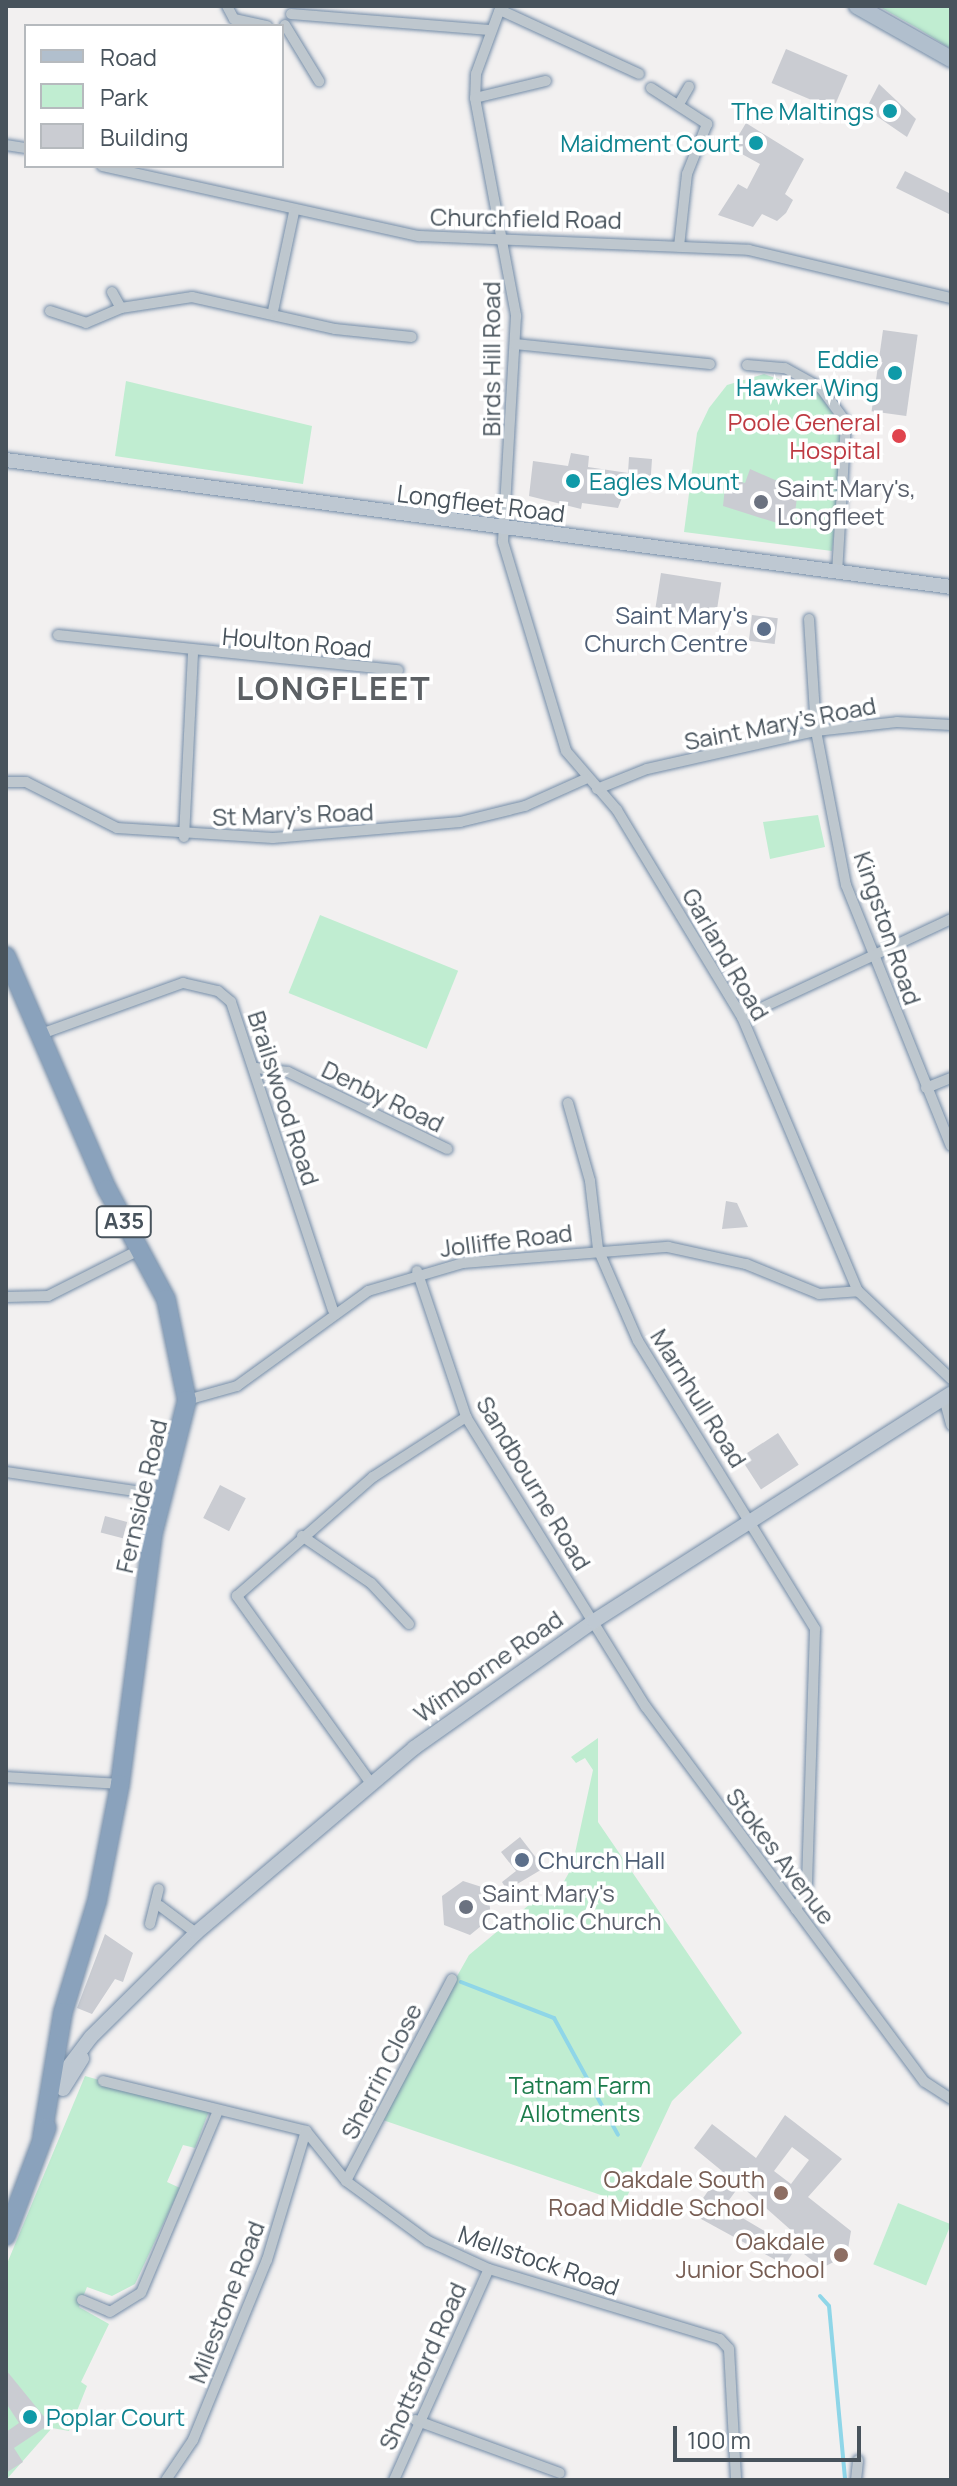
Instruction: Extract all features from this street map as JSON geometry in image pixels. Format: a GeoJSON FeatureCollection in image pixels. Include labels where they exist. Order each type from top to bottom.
{"type":"FeatureCollection","features":[{"type":"Feature","properties":{"kind":"highway","name":"Fernside Road"},"geometry":{"type":"LineString","coordinates":[[6,956],[12,984],[41,1034],[178,1332],[187,1400],[162,1495],[120,1784],[61,2028],[59,2080]]}},
{"type":"Feature","properties":{"kind":"highway","name":"Wimborne Road"},"geometry":{"type":"LineString","coordinates":[[6,2236],[59,2080]]}},
{"type":"Feature","properties":{"kind":"main road"},"geometry":{"type":"LineString","coordinates":[[857,6],[951,59]]}},
{"type":"Feature","properties":{"kind":"main road","name":"Longfleet Road"},"geometry":{"type":"LineString","coordinates":[[6,460],[951,587]]}},
{"type":"Feature","properties":{"kind":"main road","name":"Wimborne Road"},"geometry":{"type":"LineString","coordinates":[[59,2080],[96,2033],[196,1933],[370,1782],[594,1621],[948,1396]]}},
{"type":"Feature","properties":{"kind":"main road","name":"Wimborne Road"},"geometry":{"type":"LineString","coordinates":[[59,2080],[96,2033]]}},
{"type":"Feature","properties":{"kind":"street"},"geometry":{"type":"LineString","coordinates":[[227,6],[231,23]]}},
{"type":"Feature","properties":{"kind":"street"},"geometry":{"type":"LineString","coordinates":[[500,8],[639,74]]}},
{"type":"Feature","properties":{"kind":"street","name":"Birds Hill Road"},"geometry":{"type":"LineString","coordinates":[[500,8],[489,30],[475,98],[507,239],[515,344],[502,528]]}},
{"type":"Feature","properties":{"kind":"street"},"geometry":{"type":"LineString","coordinates":[[289,10],[489,30]]}},
{"type":"Feature","properties":{"kind":"street"},"geometry":{"type":"LineString","coordinates":[[284,28],[319,81]]}},
{"type":"Feature","properties":{"kind":"street"},"geometry":{"type":"LineString","coordinates":[[475,98],[546,81]]}},
{"type":"Feature","properties":{"kind":"street"},"geometry":{"type":"LineString","coordinates":[[679,104],[689,87]]}},
{"type":"Feature","properties":{"kind":"street"},"geometry":{"type":"LineString","coordinates":[[651,88],[702,118],[708,131],[687,174],[679,247]]}},
{"type":"Feature","properties":{"kind":"street","name":"Churchfield Road"},"geometry":{"type":"LineString","coordinates":[[110,168],[294,212],[419,236],[749,250],[951,298]]}},
{"type":"Feature","properties":{"kind":"street"},"geometry":{"type":"LineString","coordinates":[[273,311],[294,212]]}},
{"type":"Feature","properties":{"kind":"street"},"geometry":{"type":"LineString","coordinates":[[112,292],[121,308]]}},
{"type":"Feature","properties":{"kind":"street"},"geometry":{"type":"LineString","coordinates":[[50,311],[86,323],[121,308],[192,297],[273,311],[335,329],[412,337]]}},
{"type":"Feature","properties":{"kind":"street"},"geometry":{"type":"LineString","coordinates":[[515,344],[710,364]]}},
{"type":"Feature","properties":{"kind":"street"},"geometry":{"type":"LineString","coordinates":[[747,365],[785,368],[821,388],[846,422],[837,573]]}},
{"type":"Feature","properties":{"kind":"street","name":"Garland Road"},"geometry":{"type":"LineString","coordinates":[[502,528],[566,751],[585,779],[599,791],[742,1017],[858,1291],[951,1379]]}},
{"type":"Feature","properties":{"kind":"street","name":"Kingston Road"},"geometry":{"type":"LineString","coordinates":[[809,619],[816,731],[846,885],[951,1146]]}},
{"type":"Feature","properties":{"kind":"street","name":"Houlton Road"},"geometry":{"type":"LineString","coordinates":[[58,635],[193,654],[398,670]]}},
{"type":"Feature","properties":{"kind":"street","name":"Houlton Road"},"geometry":{"type":"LineString","coordinates":[[184,837],[193,654]]}},
{"type":"Feature","properties":{"kind":"street","name":"Saint Mary's Road"},"geometry":{"type":"LineString","coordinates":[[599,791],[619,781],[816,731],[897,722],[951,727]]}},
{"type":"Feature","properties":{"kind":"street","name":"St Mary's Road"},"geometry":{"type":"LineString","coordinates":[[6,782],[26,782],[117,828],[184,837],[303,837],[460,822],[525,806],[585,779]]}},
{"type":"Feature","properties":{"kind":"street"},"geometry":{"type":"LineString","coordinates":[[742,1017],[951,919]]}},
{"type":"Feature","properties":{"kind":"street","name":"Brailswood Road"},"geometry":{"type":"LineString","coordinates":[[41,1034],[164,988],[201,984],[231,1002],[256,1068],[333,1310]]}},
{"type":"Feature","properties":{"kind":"street","name":"Denby Road"},"geometry":{"type":"LineString","coordinates":[[256,1068],[288,1072],[447,1149]]}},
{"type":"Feature","properties":{"kind":"street"},"geometry":{"type":"LineString","coordinates":[[926,1088],[951,1078]]}},
{"type":"Feature","properties":{"kind":"street","name":"Marnhull Road"},"geometry":{"type":"LineString","coordinates":[[568,1103],[590,1181],[598,1249],[657,1376],[753,1520],[815,1629],[807,1886],[796,1910]]}},
{"type":"Feature","properties":{"kind":"street","name":"Jolliffe Road"},"geometry":{"type":"LineString","coordinates":[[187,1400],[237,1386],[333,1310],[417,1271],[598,1249],[698,1252],[819,1294],[858,1291]]}},
{"type":"Feature","properties":{"kind":"street"},"geometry":{"type":"LineString","coordinates":[[6,1297],[48,1296],[139,1250]]}},
{"type":"Feature","properties":{"kind":"street","name":"Sandbourne Road"},"geometry":{"type":"LineString","coordinates":[[417,1271],[466,1417],[594,1621]]}},
{"type":"Feature","properties":{"kind":"street"},"geometry":{"type":"LineString","coordinates":[[948,1396],[951,1425]]}},
{"type":"Feature","properties":{"kind":"street"},"geometry":{"type":"LineString","coordinates":[[370,1782],[237,1603],[302,1536],[373,1477],[466,1417]]}},
{"type":"Feature","properties":{"kind":"street"},"geometry":{"type":"LineString","coordinates":[[6,1472],[162,1495]]}},
{"type":"Feature","properties":{"kind":"street"},"geometry":{"type":"LineString","coordinates":[[302,1536],[371,1583],[409,1624]]}},
{"type":"Feature","properties":{"kind":"street","name":"Stokes Avenue"},"geometry":{"type":"LineString","coordinates":[[594,1621],[646,1707],[796,1910],[934,2093],[951,2099]]}},
{"type":"Feature","properties":{"kind":"street"},"geometry":{"type":"LineString","coordinates":[[6,1777],[120,1784]]}},
{"type":"Feature","properties":{"kind":"street"},"geometry":{"type":"LineString","coordinates":[[150,1924],[160,1906],[159,1889]]}},
{"type":"Feature","properties":{"kind":"street"},"geometry":{"type":"LineString","coordinates":[[160,1906],[196,1933]]}},
{"type":"Feature","properties":{"kind":"street","name":"Sherrin Close"},"geometry":{"type":"LineString","coordinates":[[346,2181],[452,1979]]}},
{"type":"Feature","properties":{"kind":"street"},"geometry":{"type":"LineString","coordinates":[[103,2081],[217,2113],[306,2131]]}},
{"type":"Feature","properties":{"kind":"street"},"geometry":{"type":"LineString","coordinates":[[82,2300],[110,2312],[141,2293],[217,2113]]}},
{"type":"Feature","properties":{"kind":"street","name":"Mellstock Road"},"geometry":{"type":"LineString","coordinates":[[306,2131],[346,2181],[428,2241],[489,2269],[726,2343],[736,2480]]}},
{"type":"Feature","properties":{"kind":"street","name":"Milestone Road"},"geometry":{"type":"LineString","coordinates":[[166,2480],[193,2440],[267,2260],[306,2131]]}},
{"type":"Feature","properties":{"kind":"street","name":"Shottsford Road"},"geometry":{"type":"LineString","coordinates":[[394,2480],[415,2420],[489,2269]]}},
{"type":"Feature","properties":{"kind":"street"},"geometry":{"type":"LineString","coordinates":[[415,2420],[560,2473]]}},
{"type":"Feature","properties":{"kind":"street"},"geometry":{"type":"LineString","coordinates":[[856,2480],[858,2460]]}},
{"type":"Feature","properties":{"kind":"green space"},"geometry":{"type":"Polygon","coordinates":[[[878,6],[951,6],[951,49],[917,28],[878,6]]]}},
{"type":"Feature","properties":{"kind":"green space"},"geometry":{"type":"Polygon","coordinates":[[[764,374],[818,393],[839,422],[843,453],[832,551],[684,532],[697,433],[709,408],[727,385],[764,374]]]}},
{"type":"Feature","properties":{"kind":"green space"},"geometry":{"type":"Polygon","coordinates":[[[126,381],[312,426],[303,484],[115,456],[126,381]]]}},
{"type":"Feature","properties":{"kind":"green space"},"geometry":{"type":"Polygon","coordinates":[[[818,815],[825,847],[770,859],[763,822],[818,815]]]}},
{"type":"Feature","properties":{"kind":"green space"},"geometry":{"type":"Polygon","coordinates":[[[320,915],[458,971],[427,1049],[289,993],[320,915]]]}},
{"type":"Feature","properties":{"kind":"green space","name":"Tatnam Farm Allotments"},"geometry":{"type":"Polygon","coordinates":[[[598,1738],[598,1822],[742,2033],[672,2101],[624,2203],[377,2118],[469,1955],[536,1899],[551,1905],[572,1867],[593,1770],[585,1758],[576,1763],[571,1757],[598,1738]]]}},
{"type":"Feature","properties":{"kind":"green space"},"geometry":{"type":"Polygon","coordinates":[[[85,2076],[209,2111],[195,2148],[183,2145],[167,2182],[180,2188],[135,2284],[112,2296],[87,2287],[79,2307],[109,2324],[81,2382],[87,2386],[69,2431],[52,2428],[6,2480],[6,2266],[85,2076]]]}},
{"type":"Feature","properties":{"kind":"green space"},"geometry":{"type":"Polygon","coordinates":[[[898,2203],[951,2224],[926,2286],[873,2264],[898,2203]]]}},
{"type":"Feature","properties":{"kind":"building"},"geometry":{"type":"Polygon","coordinates":[[[786,49],[848,75],[833,109],[772,83],[786,49]]]}},
{"type":"Feature","properties":{"kind":"building","name":"The Maltings"},"geometry":{"type":"Polygon","coordinates":[[[879,84],[916,119],[907,137],[866,109],[879,84]]]}},
{"type":"Feature","properties":{"kind":"building","name":"Maidment Court"},"geometry":{"type":"Polygon","coordinates":[[[746,123],[804,159],[785,194],[793,200],[786,213],[777,221],[762,214],[753,227],[718,215],[738,184],[747,189],[760,164],[731,148],[746,123]]]}},
{"type":"Feature","properties":{"kind":"building"},"geometry":{"type":"Polygon","coordinates":[[[905,171],[951,194],[951,215],[896,188],[905,171]]]}},
{"type":"Feature","properties":{"kind":"building","name":"Eddie Hawker Wing"},"geometry":{"type":"Polygon","coordinates":[[[883,330],[918,335],[906,416],[872,411],[883,330]]]}},
{"type":"Feature","properties":{"kind":"building","name":"Eagles Mount"},"geometry":{"type":"Polygon","coordinates":[[[571,453],[589,456],[588,467],[628,473],[629,457],[652,459],[650,489],[626,487],[618,508],[582,503],[581,509],[529,496],[533,461],[568,466],[571,453]]]}},
{"type":"Feature","properties":{"kind":"building","name":"Saint Mary's, Longfleet"},"geometry":{"type":"Polygon","coordinates":[[[750,469],[798,490],[793,528],[723,506],[726,477],[745,483],[750,469]]]}},
{"type":"Feature","properties":{"kind":"building"},"geometry":{"type":"Polygon","coordinates":[[[661,573],[721,583],[716,617],[656,608],[661,573]]]}},
{"type":"Feature","properties":{"kind":"building","name":"Saint Mary's Church Centre"},"geometry":{"type":"Polygon","coordinates":[[[752,615],[778,618],[775,644],[749,641],[752,615]]]}},
{"type":"Feature","properties":{"kind":"building"},"geometry":{"type":"Polygon","coordinates":[[[726,1201],[737,1203],[748,1227],[722,1229],[726,1201]]]}},
{"type":"Feature","properties":{"kind":"building"},"geometry":{"type":"Polygon","coordinates":[[[778,1433],[799,1465],[761,1489],[740,1458],[778,1433]]]}},
{"type":"Feature","properties":{"kind":"building"},"geometry":{"type":"Polygon","coordinates":[[[220,1485],[246,1498],[229,1531],[203,1518],[220,1485]]]}},
{"type":"Feature","properties":{"kind":"building"},"geometry":{"type":"Polygon","coordinates":[[[105,1516],[127,1522],[123,1538],[101,1532],[105,1516]]]}},
{"type":"Feature","properties":{"kind":"building","name":"Church Hall"},"geometry":{"type":"Polygon","coordinates":[[[520,1837],[544,1868],[507,1890],[502,1882],[516,1871],[501,1852],[520,1837]]]}},
{"type":"Feature","properties":{"kind":"building","name":"Saint Mary's Catholic Church"},"geometry":{"type":"Polygon","coordinates":[[[463,1881],[488,1889],[491,1918],[470,1935],[444,1925],[442,1896],[463,1881]]]}},
{"type":"Feature","properties":{"kind":"building"},"geometry":{"type":"Polygon","coordinates":[[[105,1934],[133,1953],[123,1982],[115,1979],[92,2014],[77,2008],[105,1934]]]}},
{"type":"Feature","properties":{"kind":"building","name":"Oakdale South Road Middle School"},"geometry":{"type":"Polygon","coordinates":[[[785,2115],[842,2159],[808,2197],[851,2231],[847,2255],[822,2268],[804,2254],[810,2247],[740,2185],[724,2207],[795,2249],[785,2265],[692,2214],[722,2171],[694,2148],[712,2124],[756,2158],[785,2115]],[[792,2147],[774,2171],[791,2184],[809,2160],[792,2147]]]}},
{"type":"Feature","properties":{"kind":"building","name":"Poplar Court"},"geometry":{"type":"Polygon","coordinates":[[[6,2370],[50,2424],[14,2448],[23,2462],[6,2473],[6,2432],[19,2423],[6,2403],[6,2370]]]}},
{"type":"Feature","properties":{"kind":"waterway"},"geometry":{"type":"LineString","coordinates":[[461,1982],[554,2018],[618,2135]]}},
{"type":"Feature","properties":{"kind":"waterway"},"geometry":{"type":"LineString","coordinates":[[820,2296],[829,2306],[845,2480]]}},
{"type":"Feature","properties":{"kind":"place","name":"The Maltings"},"geometry":{"type":"Point","coordinates":[890,111]}},
{"type":"Feature","properties":{"kind":"place","name":"Maidment Court"},"geometry":{"type":"Point","coordinates":[756,143]}},
{"type":"Feature","properties":{"kind":"place","name":"Eddie Hawker Wing"},"geometry":{"type":"Point","coordinates":[895,373]}},
{"type":"Feature","properties":{"kind":"place","name":"Poole General Hospital"},"geometry":{"type":"Point","coordinates":[899,436]}},
{"type":"Feature","properties":{"kind":"place","name":"Eagles Mount"},"geometry":{"type":"Point","coordinates":[573,481]}},
{"type":"Feature","properties":{"kind":"place","name":"Saint Mary's, Longfleet"},"geometry":{"type":"Point","coordinates":[761,502]}},
{"type":"Feature","properties":{"kind":"place","name":"Saint Mary's Church Centre"},"geometry":{"type":"Point","coordinates":[764,629]}},
{"type":"Feature","properties":{"kind":"place","name":"Church Hall"},"geometry":{"type":"Point","coordinates":[522,1860]}},
{"type":"Feature","properties":{"kind":"place","name":"Saint Mary's Catholic Church"},"geometry":{"type":"Point","coordinates":[466,1907]}},
{"type":"Feature","properties":{"kind":"place","name":"Oakdale South Road Middle School"},"geometry":{"type":"Point","coordinates":[781,2193]}},
{"type":"Feature","properties":{"kind":"place","name":"Oakdale Junior School"},"geometry":{"type":"Point","coordinates":[841,2255]}},
{"type":"Feature","properties":{"kind":"place","name":"Poplar Court"},"geometry":{"type":"Point","coordinates":[30,2417]}},
{"type":"Feature","properties":{"kind":"district","name":"LONGFLEET"},"geometry":{"type":"Point","coordinates":[334,688]}}]}
